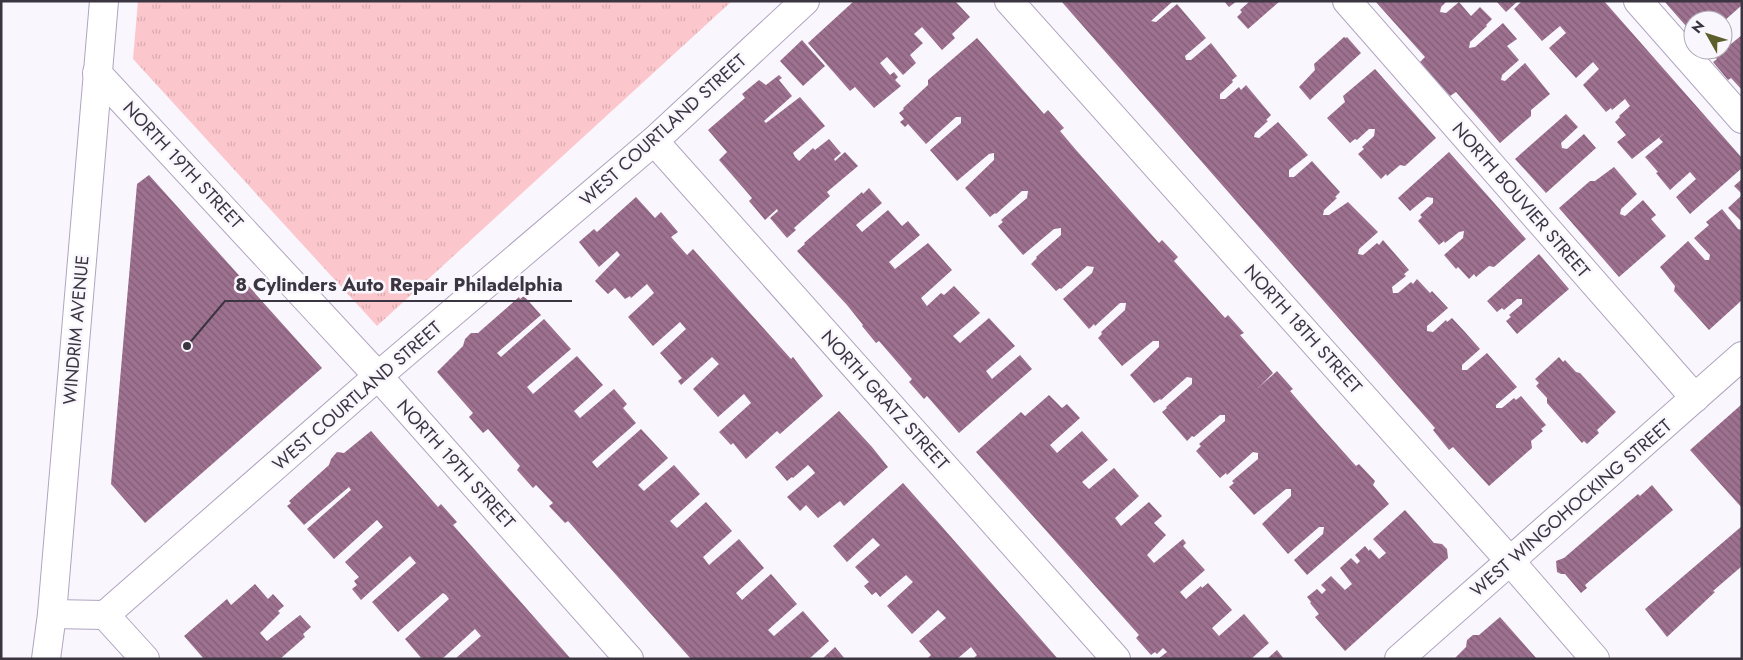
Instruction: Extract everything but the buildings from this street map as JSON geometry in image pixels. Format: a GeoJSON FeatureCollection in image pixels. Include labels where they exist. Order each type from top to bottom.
{"type":"FeatureCollection","features":[{"type":"Feature","properties":{"kind":"street","name":"WINDRIM AVENUE"},"geometry":{"type":"LineString","coordinates":[[46,659],[52,614],[104,1]]}},
{"type":"Feature","properties":{"kind":"street","name":"WEST COURTLAND STREET"},"geometry":{"type":"LineString","coordinates":[[105,615],[378,376],[654,141],[805,1]]}},
{"type":"Feature","properties":{"kind":"street","name":"NORTH 18TH STREET"},"geometry":{"type":"LineString","coordinates":[[1009,1],[1510,561],[1595,659]]}},
{"type":"Feature","properties":{"kind":"street","name":"NORTH BOUVIER STREET"},"geometry":{"type":"LineString","coordinates":[[1347,1],[1695,398]]}},
{"type":"Feature","properties":{"kind":"street"},"geometry":{"type":"LineString","coordinates":[[1638,1],[1742,119]]}},
{"type":"Feature","properties":{"kind":"street","name":"NORTH 19TH STREET"},"geometry":{"type":"LineString","coordinates":[[98,73],[378,376],[629,659]]}},
{"type":"Feature","properties":{"kind":"street","name":"NORTH GRATZ STREET"},"geometry":{"type":"LineString","coordinates":[[654,141],[1116,659]]}},
{"type":"Feature","properties":{"kind":"street","name":"WEST WINGOHOCKING STREET"},"geometry":{"type":"LineString","coordinates":[[1399,659],[1742,356]]}},
{"type":"Feature","properties":{"kind":"street"},"geometry":{"type":"LineString","coordinates":[[52,614],[105,615],[145,659]]}},
{"type":"Feature","properties":{"kind":"green space"},"geometry":{"type":"Polygon","coordinates":[[[138,1],[732,1],[377,326],[133,59],[138,1]]]}},
{"type":"Feature","properties":{"kind":"place","name":"8 Cylinders Auto Repair Philadelphia"},"geometry":{"type":"Point","coordinates":[187,346]}}]}
